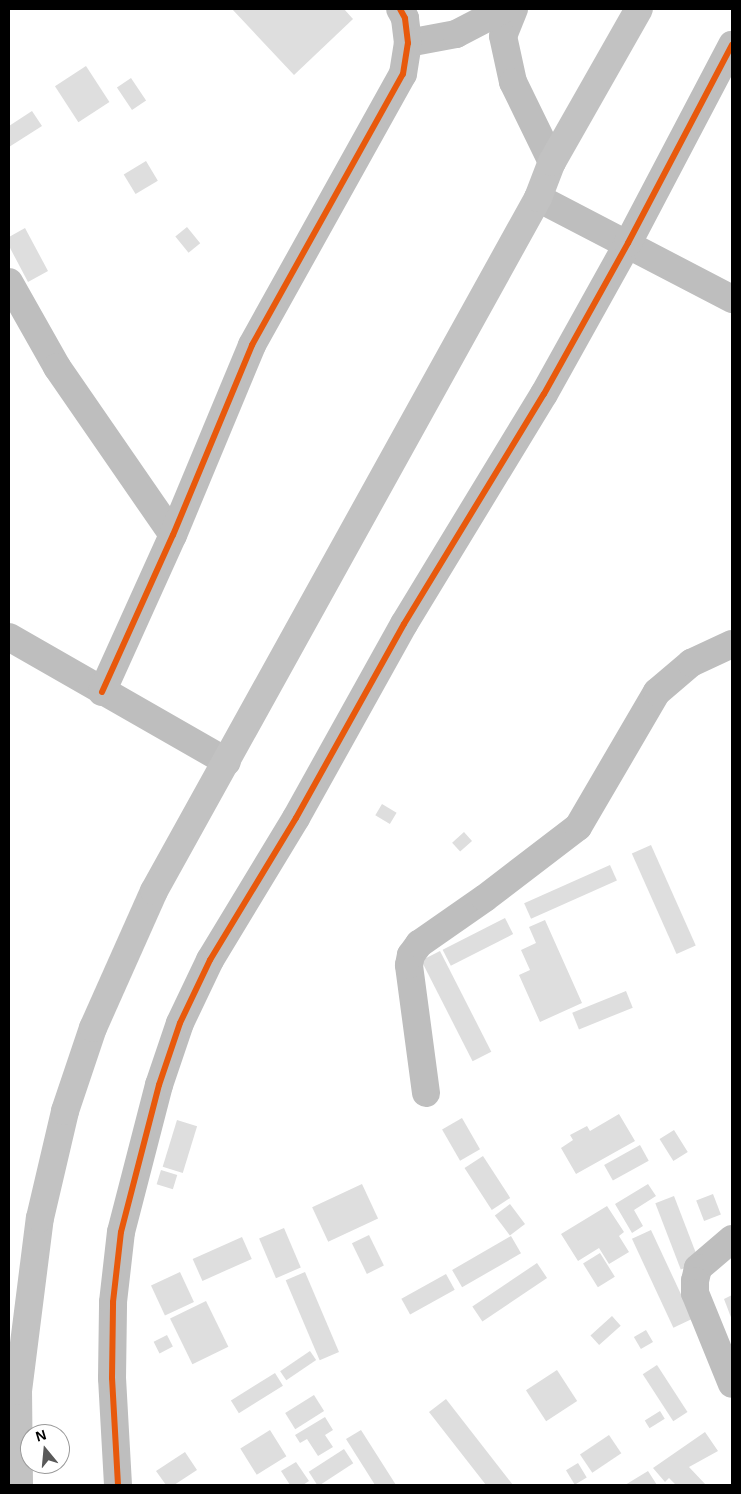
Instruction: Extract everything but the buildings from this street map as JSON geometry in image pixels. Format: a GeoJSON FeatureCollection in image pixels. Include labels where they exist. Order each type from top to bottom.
{"type":"FeatureCollection","features":[{"type":"Feature","properties":{"kind":"main road"},"geometry":{"type":"LineString","coordinates":[[19,1485],[18,1391],[40,1218],[66,1111],[92,1028],[125,951],[154,891],[538,198],[552,162],[639,9]]}},
{"type":"Feature","properties":{"kind":"street"},"geometry":{"type":"LineString","coordinates":[[102,692],[173,535],[252,345],[403,74],[408,43],[406,18],[400,9]]}},
{"type":"Feature","properties":{"kind":"street"},"geometry":{"type":"LineString","coordinates":[[408,43],[456,34],[504,9]]}},
{"type":"Feature","properties":{"kind":"street"},"geometry":{"type":"LineString","coordinates":[[514,9],[503,36],[513,82],[552,162]]}},
{"type":"Feature","properties":{"kind":"street"},"geometry":{"type":"LineString","coordinates":[[118,1485],[112,1378],[112,1321],[121,1232],[159,1085],[180,1023],[210,960],[296,818],[404,624],[544,394],[628,243],[732,45]]}},
{"type":"Feature","properties":{"kind":"street"},"geometry":{"type":"LineString","coordinates":[[538,198],[628,243],[732,300]]}},
{"type":"Feature","properties":{"kind":"street"},"geometry":{"type":"LineString","coordinates":[[9,282],[57,367],[173,535]]}},
{"type":"Feature","properties":{"kind":"street"},"geometry":{"type":"LineString","coordinates":[[9,637],[227,762]]}},
{"type":"Feature","properties":{"kind":"street"},"geometry":{"type":"LineString","coordinates":[[426,1093],[409,965],[411,955],[419,944],[485,898],[578,827],[657,692],[691,662],[732,644]]}},
{"type":"Feature","properties":{"kind":"street"},"geometry":{"type":"LineString","coordinates":[[732,1239],[698,1268],[695,1281],[696,1293],[732,1384]]}},
{"type":"Feature","properties":{"kind":"cycle path"},"geometry":{"type":"LineString","coordinates":[[102,692],[173,535],[252,345],[403,74],[408,43],[405,18],[400,9]]}},
{"type":"Feature","properties":{"kind":"cycle path"},"geometry":{"type":"LineString","coordinates":[[118,1485],[112,1378],[113,1302],[121,1232],[159,1085],[180,1023],[210,960],[296,818],[404,624],[544,394],[628,243],[732,45]]}}]}
